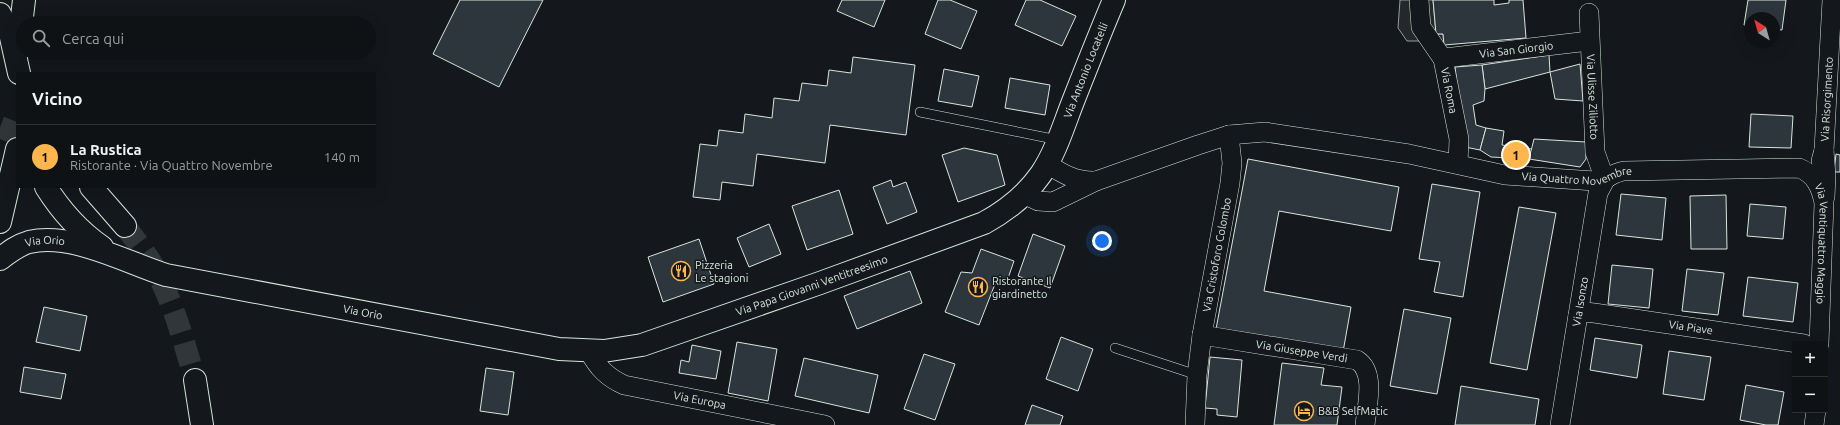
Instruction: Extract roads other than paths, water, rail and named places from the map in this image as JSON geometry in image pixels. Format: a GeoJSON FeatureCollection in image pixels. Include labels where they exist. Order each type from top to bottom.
{"type":"FeatureCollection","features":[{"type":"Feature","properties":{"kind":"main road"},"geometry":{"type":"LineString","coordinates":[[23,16],[24,0]]}},
{"type":"Feature","properties":{"kind":"main road","name":"Via Antonio Locatelli"},"geometry":{"type":"LineString","coordinates":[[1058,140],[1110,1]]}},
{"type":"Feature","properties":{"kind":"main road"},"geometry":{"type":"LineString","coordinates":[[0,14],[10,33],[16,59]]}},
{"type":"Feature","properties":{"kind":"main road","name":"Via Papa Giovanni Ventitreesimo"},"geometry":{"type":"LineString","coordinates":[[589,351],[611,350],[642,345],[820,283],[984,223],[1000,215],[1023,194],[1041,174],[1058,140]]}},
{"type":"Feature","properties":{"kind":"main road"},"geometry":{"type":"LineString","coordinates":[[0,222],[16,153]]}},
{"type":"Feature","properties":{"kind":"main road","name":"Via Orio"},"geometry":{"type":"LineString","coordinates":[[47,188],[58,206],[90,238],[138,266]]}},
{"type":"Feature","properties":{"kind":"main road"},"geometry":{"type":"LineString","coordinates":[[92,188],[125,226]]}},
{"type":"Feature","properties":{"kind":"main road","name":"Via Orio"},"geometry":{"type":"LineString","coordinates":[[0,259],[10,251],[29,242],[66,241],[85,245],[138,266],[166,275],[559,349],[589,351]]}},
{"type":"Feature","properties":{"kind":"main road"},"geometry":{"type":"LineString","coordinates":[[195,380],[202,425]]}},
{"type":"Feature","properties":{"kind":"street","name":"Via Roma"},"geometry":{"type":"LineString","coordinates":[[1419,0],[1421,27],[1443,59],[1459,139],[1458,164]]}},
{"type":"Feature","properties":{"kind":"street","name":"Via Risorgimento"},"geometry":{"type":"LineString","coordinates":[[1824,203],[1826,186],[1824,150],[1832,0]]}},
{"type":"Feature","properties":{"kind":"street","name":"Via Ulisse Ziliotto"},"geometry":{"type":"LineString","coordinates":[[1589,13],[1589,41],[1595,152],[1604,180]]}},
{"type":"Feature","properties":{"kind":"street","name":"Via San Giorgio"},"geometry":{"type":"LineString","coordinates":[[1443,59],[1589,41]]}},
{"type":"Feature","properties":{"kind":"street","name":"Via Quattro Novembre"},"geometry":{"type":"LineString","coordinates":[[1229,135],[1265,132],[1286,134],[1458,164],[1505,175],[1604,180],[1613,174],[1624,171],[1793,168],[1807,171]]}},
{"type":"Feature","properties":{"kind":"street"},"geometry":{"type":"LineString","coordinates":[[1023,194],[1038,201],[1053,202],[1096,181],[1229,135]]}},
{"type":"Feature","properties":{"kind":"street","name":"Via Cristoforo Colombo"},"geometry":{"type":"LineString","coordinates":[[1195,425],[1197,375],[1202,335],[1230,183],[1232,163],[1229,135]]}},
{"type":"Feature","properties":{"kind":"street","name":"Via Risorgimento"},"geometry":{"type":"LineString","coordinates":[[1807,171],[1820,162],[1824,150]]}},
{"type":"Feature","properties":{"kind":"street"},"geometry":{"type":"LineString","coordinates":[[1047,164],[1074,179],[1084,182],[1096,181]]}},
{"type":"Feature","properties":{"kind":"street","name":"Via Ventiquattro Maggio"},"geometry":{"type":"LineString","coordinates":[[1807,171],[1813,176],[1820,186],[1824,203],[1819,341]]}},
{"type":"Feature","properties":{"kind":"street","name":"Via Isonzo"},"geometry":{"type":"LineString","coordinates":[[1560,425],[1598,193],[1604,180]]}},
{"type":"Feature","properties":{"kind":"street","name":"Via Piave"},"geometry":{"type":"LineString","coordinates":[[1578,316],[1585,312],[1594,313],[1792,342]]}},
{"type":"Feature","properties":{"kind":"street","name":"Via Giuseppe Verdi"},"geometry":{"type":"LineString","coordinates":[[1202,335],[1357,360],[1365,366],[1369,378],[1365,425]]}},
{"type":"Feature","properties":{"kind":"street","name":"Via Europa"},"geometry":{"type":"LineString","coordinates":[[589,351],[595,363],[602,372],[610,379],[624,385],[825,425]]}},
{"type":"Feature","properties":{"kind":"street"},"geometry":{"type":"LineString","coordinates":[[1814,425],[1816,413]]}},
{"type":"Feature","properties":{"kind":"lane"},"geometry":{"type":"LineString","coordinates":[[920,112],[1058,140]]}},
{"type":"Feature","properties":{"kind":"lane"},"geometry":{"type":"LineString","coordinates":[[1115,348],[1197,375]]}},
{"type":"Feature","properties":{"kind":"tunnel"},"geometry":{"type":"LineString","coordinates":[[0,127],[16,134]]}},
{"type":"Feature","properties":{"kind":"tunnel"},"geometry":{"type":"LineString","coordinates":[[125,226],[148,258],[162,282],[178,323],[195,380]]}},
{"type":"Feature","properties":{"kind":"place","name":"La Rustica"},"geometry":{"type":"Point","coordinates":[1516,155]}},
{"type":"Feature","properties":{"kind":"place","name":"Pizzeria Le stagioni"},"geometry":{"type":"Point","coordinates":[681,271]}},
{"type":"Feature","properties":{"kind":"place","name":"Ristorante Il giardinetto"},"geometry":{"type":"Point","coordinates":[978,287]}},
{"type":"Feature","properties":{"kind":"place","name":"B&B SelfMatic"},"geometry":{"type":"Point","coordinates":[1304,411]}}]}
